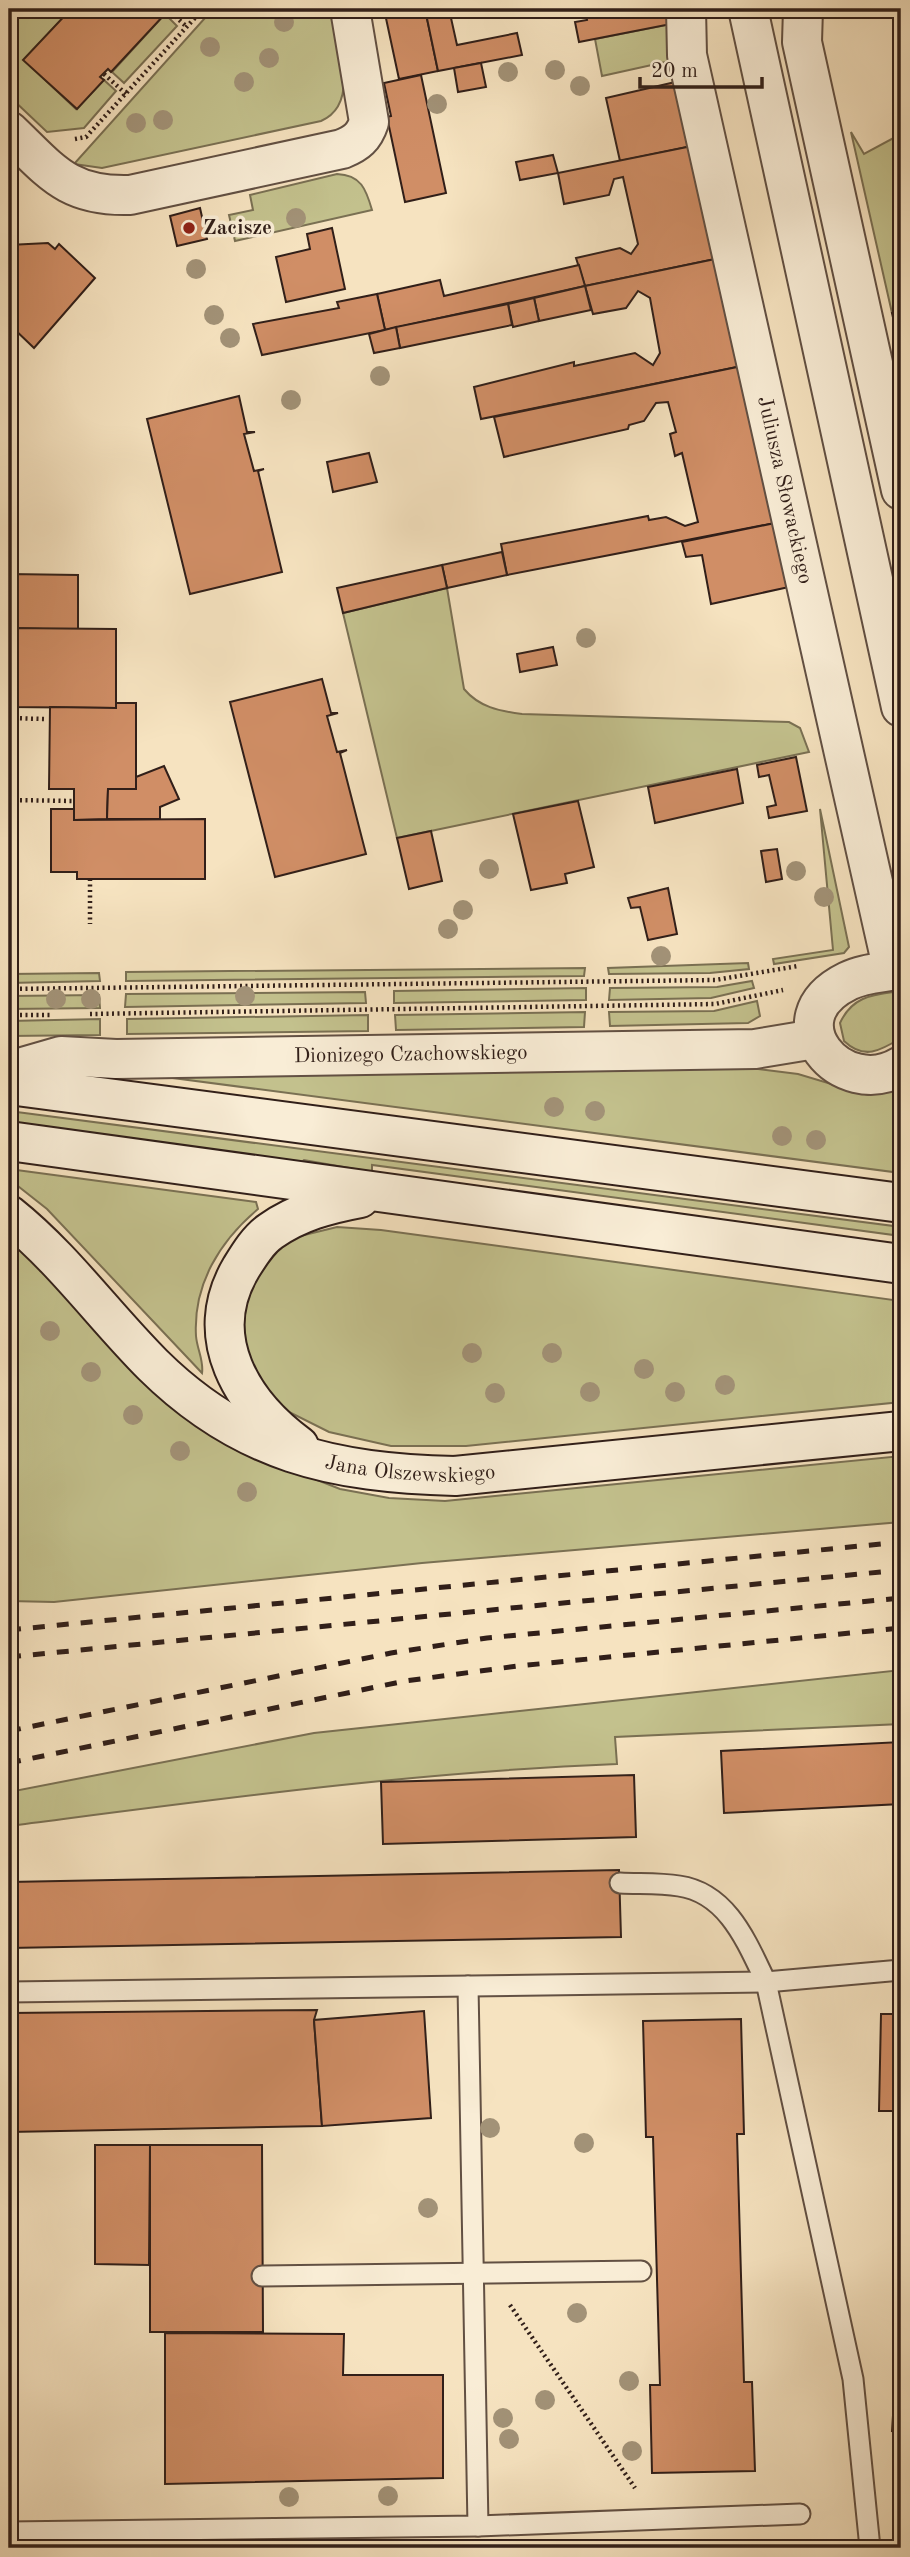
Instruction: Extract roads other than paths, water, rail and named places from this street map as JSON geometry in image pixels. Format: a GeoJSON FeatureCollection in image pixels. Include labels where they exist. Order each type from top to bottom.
{"type":"FeatureCollection","features":[{"type":"Feature","properties":{"kind":"street"},"geometry":{"type":"LineString","coordinates":[[9,131],[59,178],[77,189],[107,196],[130,195],[342,149],[355,144],[365,133],[369,121],[350,9]]}},
{"type":"Feature","properties":{"kind":"street","name":"Juliusza Słowackiego"},"geometry":{"type":"LineString","coordinates":[[685,9],[687,55],[897,970]]}},
{"type":"Feature","properties":{"kind":"street"},"geometry":{"type":"LineString","coordinates":[[748,9],[901,707]]}},
{"type":"Feature","properties":{"kind":"street"},"geometry":{"type":"LineString","coordinates":[[803,9],[802,42],[901,491]]}},
{"type":"Feature","properties":{"kind":"street"},"geometry":{"type":"LineString","coordinates":[[897,970],[859,976],[833,990],[814,1018],[815,1040],[822,1054],[833,1063],[854,1071],[883,1073],[901,1066]]}},
{"type":"Feature","properties":{"kind":"street","name":"Dionizego Czachowskiego"},"geometry":{"type":"LineString","coordinates":[[9,1071],[61,1056],[116,1059],[755,1049],[815,1040]]}},
{"type":"Feature","properties":{"kind":"street"},"geometry":{"type":"LineString","coordinates":[[9,1085],[901,1203]]}},
{"type":"Feature","properties":{"kind":"street"},"geometry":{"type":"LineString","coordinates":[[9,1141],[901,1264]]}},
{"type":"Feature","properties":{"kind":"street"},"geometry":{"type":"LineString","coordinates":[[317,1460],[262,1415],[239,1385],[227,1347],[224,1314],[234,1280],[250,1253],[269,1232],[326,1204],[386,1193]]}},
{"type":"Feature","properties":{"kind":"street","name":"Jana Olszewskiego"},"geometry":{"type":"LineString","coordinates":[[9,1215],[57,1259],[181,1391],[216,1418],[248,1437],[317,1460],[399,1474],[455,1476],[901,1431]]}},
{"type":"Feature","properties":{"kind":"lane"},"geometry":{"type":"LineString","coordinates":[[620,1884],[681,1886],[712,1900],[738,1926],[766,1982],[853,2379],[870,2548]]}},
{"type":"Feature","properties":{"kind":"lane"},"geometry":{"type":"LineString","coordinates":[[9,1992],[766,1982],[901,1970]]}},
{"type":"Feature","properties":{"kind":"lane"},"geometry":{"type":"LineString","coordinates":[[468,1986],[478,2526]]}},
{"type":"Feature","properties":{"kind":"lane"},"geometry":{"type":"LineString","coordinates":[[262,2276],[641,2271]]}},
{"type":"Feature","properties":{"kind":"lane"},"geometry":{"type":"LineString","coordinates":[[9,2532],[478,2526],[800,2514]]}},
{"type":"Feature","properties":{"kind":"railway"},"geometry":{"type":"LineString","coordinates":[[9,1630],[901,1542]]}},
{"type":"Feature","properties":{"kind":"railway"},"geometry":{"type":"LineString","coordinates":[[9,1657],[901,1570]]}},
{"type":"Feature","properties":{"kind":"railway"},"geometry":{"type":"LineString","coordinates":[[9,1731],[391,1653],[487,1638],[901,1598]]}},
{"type":"Feature","properties":{"kind":"railway"},"geometry":{"type":"LineString","coordinates":[[9,1763],[405,1681],[518,1666],[901,1628]]}},
{"type":"Feature","properties":{"kind":"place","name":"Zacisze"},"geometry":{"type":"Point","coordinates":[189,228]}}]}
